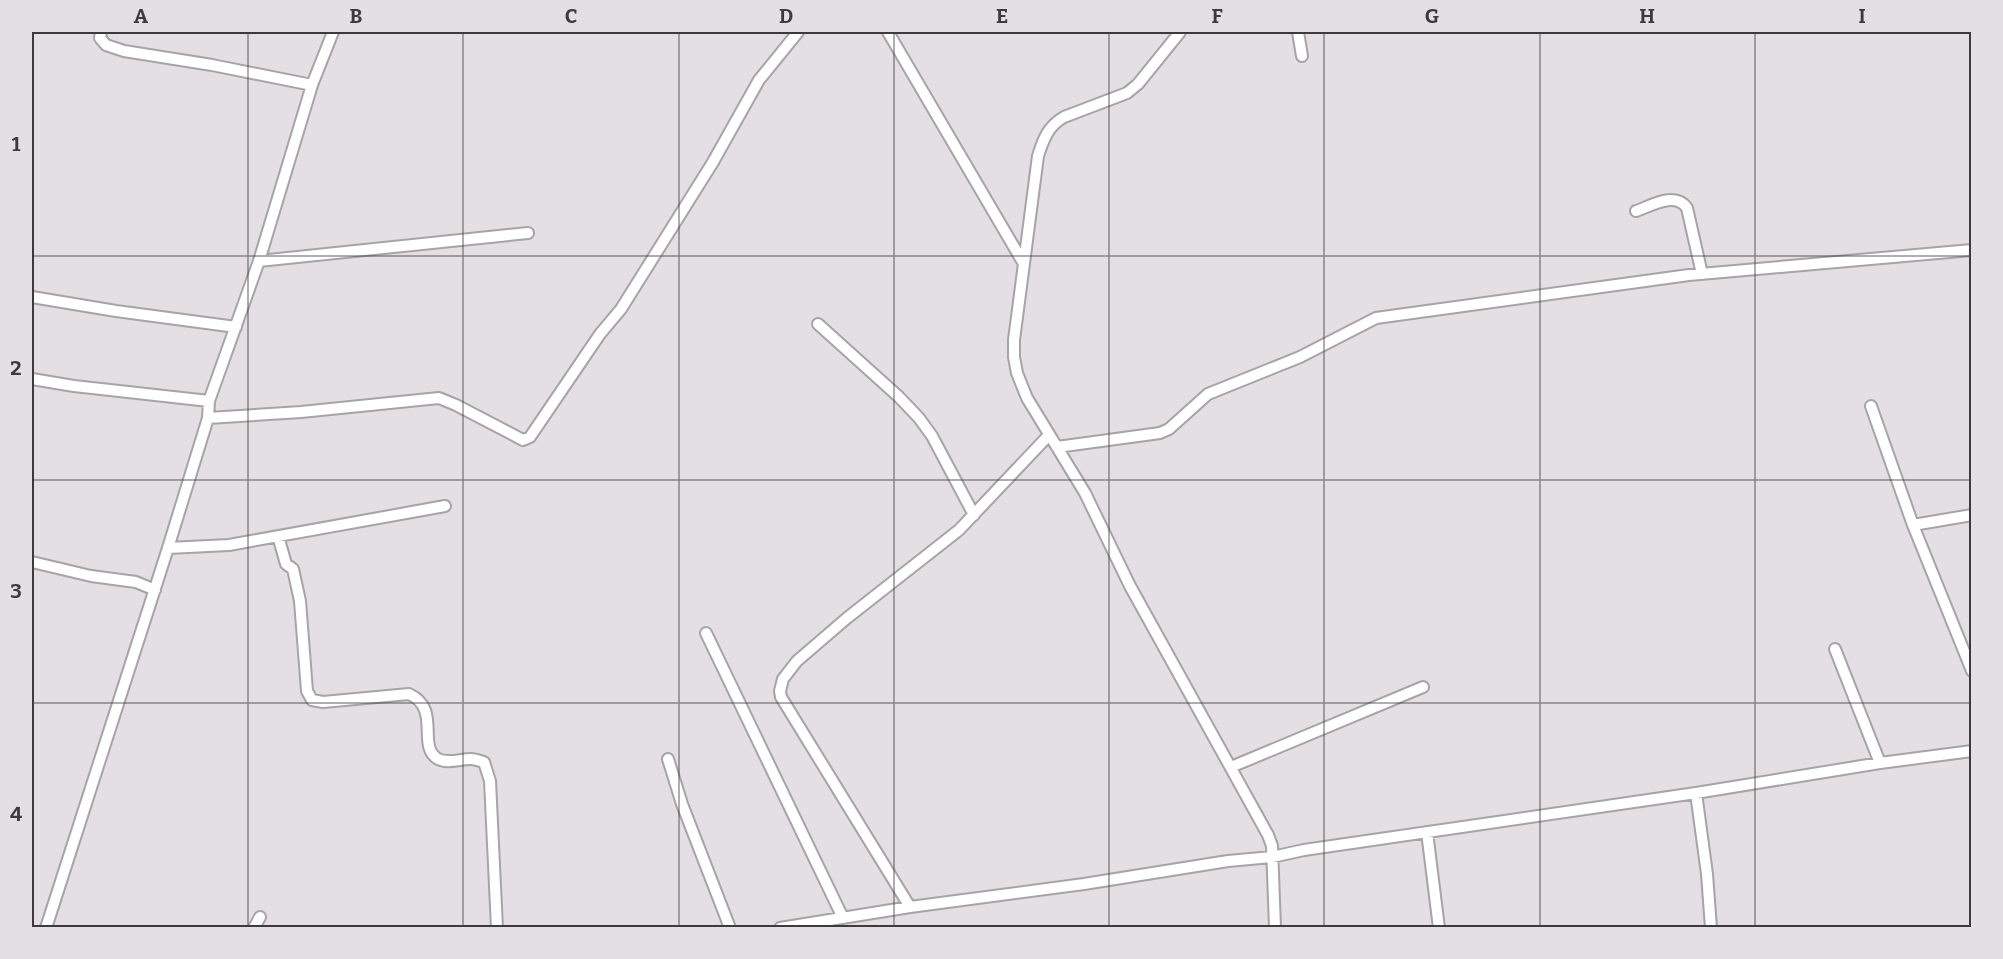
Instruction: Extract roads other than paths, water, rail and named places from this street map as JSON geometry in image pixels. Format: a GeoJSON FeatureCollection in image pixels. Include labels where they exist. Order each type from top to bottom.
{"type":"FeatureCollection","features":[{"type":"Feature","properties":{"kind":"street"},"geometry":{"type":"LineString","coordinates":[[101,32],[100,38],[106,45],[124,51],[212,65],[312,85]]}},
{"type":"Feature","properties":{"kind":"street"},"geometry":{"type":"LineString","coordinates":[[46,927],[155,590],[208,418],[209,401],[259,261],[312,85],[333,32]]}},
{"type":"Feature","properties":{"kind":"street"},"geometry":{"type":"LineString","coordinates":[[208,418],[301,412],[439,398],[523,440],[530,437],[600,334],[621,309],[713,162],[759,80],[798,32]]}},
{"type":"Feature","properties":{"kind":"street"},"geometry":{"type":"LineString","coordinates":[[888,32],[1024,264]]}},
{"type":"Feature","properties":{"kind":"street"},"geometry":{"type":"LineString","coordinates":[[1180,32],[1138,84],[1127,93],[1064,117],[1048,131],[1038,156],[1014,340],[1014,357],[1017,373],[1028,398],[1085,493],[1130,586],[1268,835],[1272,846],[1275,927]]}},
{"type":"Feature","properties":{"kind":"street"},"geometry":{"type":"LineString","coordinates":[[1298,32],[1302,56]]}},
{"type":"Feature","properties":{"kind":"street"},"geometry":{"type":"LineString","coordinates":[[1636,211],[1665,201],[1677,199],[1683,202],[1687,208],[1702,274]]}},
{"type":"Feature","properties":{"kind":"street"},"geometry":{"type":"LineString","coordinates":[[259,261],[528,233]]}},
{"type":"Feature","properties":{"kind":"street"},"geometry":{"type":"LineString","coordinates":[[1057,447],[1169,429],[1208,394],[1300,357],[1376,318],[1702,274],[1971,250]]}},
{"type":"Feature","properties":{"kind":"street"},"geometry":{"type":"LineString","coordinates":[[32,297],[236,327]]}},
{"type":"Feature","properties":{"kind":"street"},"geometry":{"type":"LineString","coordinates":[[818,324],[919,418],[932,436],[974,515]]}},
{"type":"Feature","properties":{"kind":"street"},"geometry":{"type":"LineString","coordinates":[[32,379],[209,401]]}},
{"type":"Feature","properties":{"kind":"street"},"geometry":{"type":"LineString","coordinates":[[1871,406],[1913,525],[1971,671]]}},
{"type":"Feature","properties":{"kind":"street"},"geometry":{"type":"LineString","coordinates":[[910,907],[781,697],[783,679],[797,660],[959,530],[1049,435]]}},
{"type":"Feature","properties":{"kind":"street"},"geometry":{"type":"LineString","coordinates":[[168,548],[229,545],[445,506]]}},
{"type":"Feature","properties":{"kind":"street"},"geometry":{"type":"LineString","coordinates":[[1913,525],[1971,515]]}},
{"type":"Feature","properties":{"kind":"street"},"geometry":{"type":"LineString","coordinates":[[278,536],[286,564],[293,569],[300,601],[307,691],[312,700],[332,701],[409,694],[420,699],[426,710],[429,749],[438,759],[449,761],[472,759],[484,762],[489,781],[496,927]]}},
{"type":"Feature","properties":{"kind":"street"},"geometry":{"type":"LineString","coordinates":[[32,562],[92,576],[136,582],[155,590]]}},
{"type":"Feature","properties":{"kind":"street"},"geometry":{"type":"LineString","coordinates":[[706,633],[843,918]]}},
{"type":"Feature","properties":{"kind":"street"},"geometry":{"type":"LineString","coordinates":[[1835,649],[1880,763]]}},
{"type":"Feature","properties":{"kind":"street"},"geometry":{"type":"LineString","coordinates":[[1231,767],[1423,687]]}},
{"type":"Feature","properties":{"kind":"street"},"geometry":{"type":"LineString","coordinates":[[780,927],[1228,861],[1272,857],[1304,850],[1971,751]]}},
{"type":"Feature","properties":{"kind":"street"},"geometry":{"type":"LineString","coordinates":[[668,759],[682,804],[730,927]]}},
{"type":"Feature","properties":{"kind":"street"},"geometry":{"type":"LineString","coordinates":[[1696,793],[1707,874],[1711,927]]}},
{"type":"Feature","properties":{"kind":"street"},"geometry":{"type":"LineString","coordinates":[[1427,832],[1439,927]]}},
{"type":"Feature","properties":{"kind":"street"},"geometry":{"type":"LineString","coordinates":[[254,927],[260,917]]}}]}
